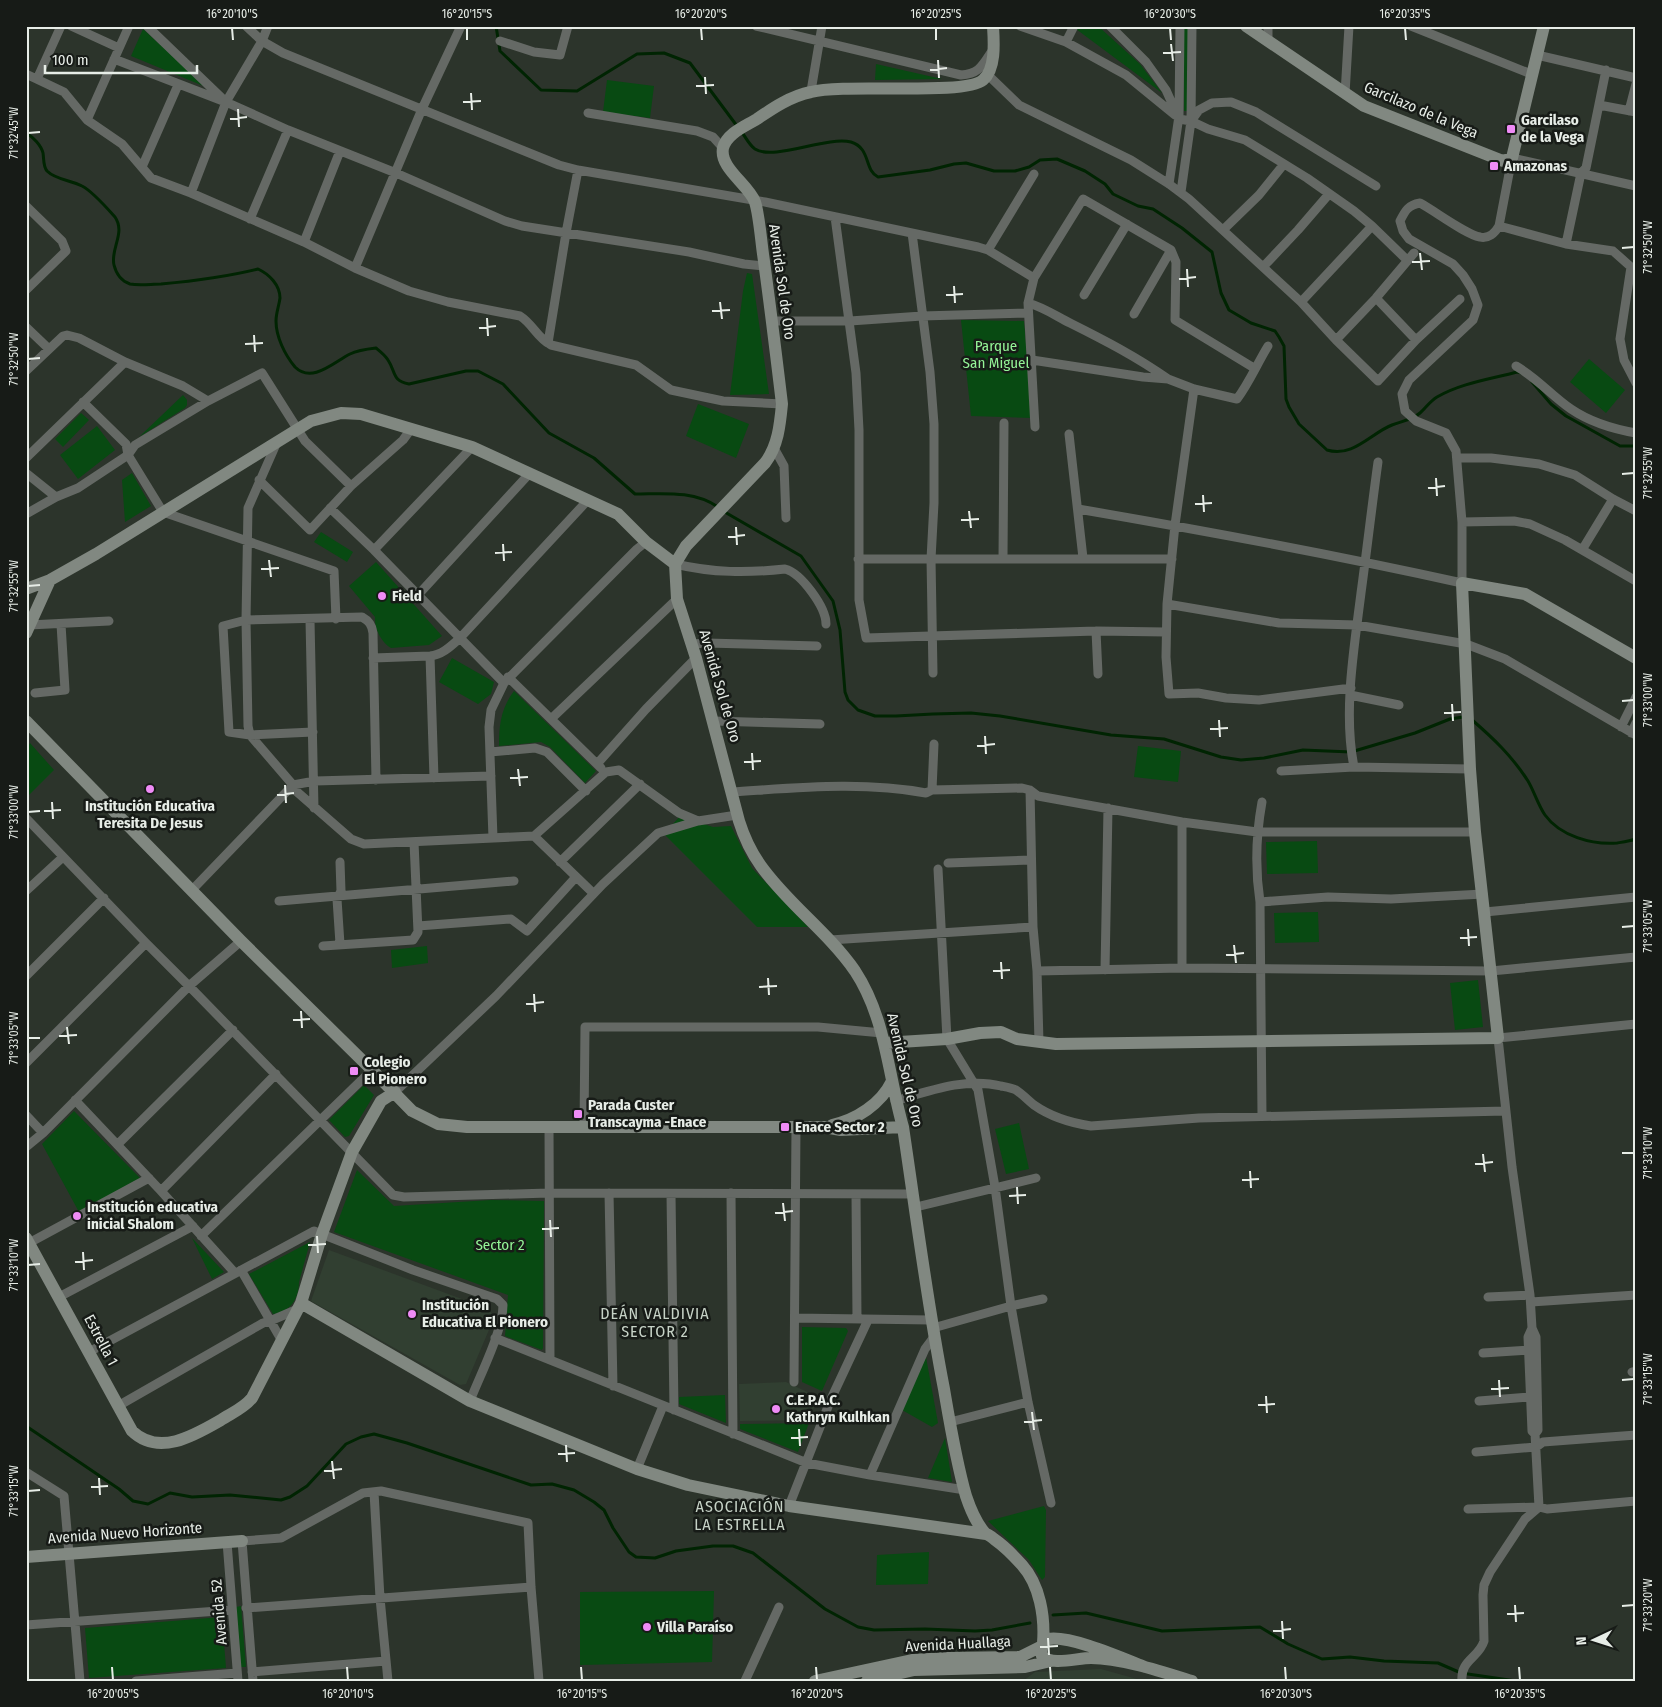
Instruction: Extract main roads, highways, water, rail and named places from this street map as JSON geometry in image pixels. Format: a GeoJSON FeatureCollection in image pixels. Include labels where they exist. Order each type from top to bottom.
{"type":"FeatureCollection","features":[{"type":"Feature","properties":{"kind":"waterway"},"geometry":{"type":"LineString","coordinates":[[496,26],[500,51],[541,90],[577,91],[637,54],[664,53],[690,63],[737,126]]}},
{"type":"Feature","properties":{"kind":"waterway"},"geometry":{"type":"LineString","coordinates":[[741,131],[755,149],[764,152],[787,150],[828,142],[851,142],[862,149],[871,169],[878,177],[966,163],[994,171],[1015,171],[1029,167],[1040,160],[1057,159],[1085,171],[1105,184],[1113,194],[1138,206],[1153,209],[1182,228],[1212,252],[1221,293],[1229,310],[1251,323],[1275,331],[1279,337],[1284,346],[1286,399],[1289,407],[1299,424],[1327,450],[1336,452],[1353,448],[1384,429],[1414,417],[1435,399],[1456,388],[1517,372],[1522,373]]}},
{"type":"Feature","properties":{"kind":"waterway"},"geometry":{"type":"LineString","coordinates":[[26,133],[40,147],[47,171],[86,188],[115,217],[119,229],[113,259],[114,265],[119,276],[127,283],[134,285],[173,283],[258,269],[270,277],[280,293],[276,327],[288,357],[295,367],[302,372],[309,373],[323,370],[353,353],[376,348],[387,358],[397,378],[404,383],[409,384],[466,371],[478,371],[503,384],[549,433],[594,458],[635,494],[688,495],[718,507]]}},
{"type":"Feature","properties":{"kind":"waterway"},"geometry":{"type":"LineString","coordinates":[[1532,382],[1551,404],[1566,416],[1620,446],[1636,446]]}},
{"type":"Feature","properties":{"kind":"waterway"},"geometry":{"type":"LineString","coordinates":[[723,511],[801,556],[833,601],[840,630],[845,692],[848,700],[858,710],[875,716],[971,713],[1000,716],[1111,735],[1164,739],[1221,757],[1241,760],[1264,758],[1303,750],[1351,752],[1415,733],[1450,719],[1463,717]]}},
{"type":"Feature","properties":{"kind":"waterway"},"geometry":{"type":"LineString","coordinates":[[1471,719],[1509,755],[1528,781],[1545,815],[1559,829],[1587,841],[1617,843],[1636,839]]}},
{"type":"Feature","properties":{"kind":"waterway"},"geometry":{"type":"LineString","coordinates":[[26,1426],[119,1489],[133,1501],[148,1504],[170,1493],[192,1497],[230,1495],[281,1500],[290,1497],[307,1486],[346,1444],[361,1437],[374,1434],[407,1443],[531,1485],[552,1484],[574,1490],[604,1510],[629,1552],[636,1557],[655,1558],[676,1551],[713,1546],[733,1546],[753,1553],[825,1609],[858,1627],[874,1630],[925,1629],[975,1631],[1030,1623]]}},
{"type":"Feature","properties":{"kind":"waterway"},"geometry":{"type":"LineString","coordinates":[[1053,1615],[1086,1613],[1162,1631],[1260,1627],[1288,1644],[1322,1659],[1350,1657],[1384,1661],[1438,1663],[1461,1673],[1516,1681]]}},
{"type":"Feature","properties":{"kind":"place","name":"Garcilaso de la Vega"},"geometry":{"type":"Point","coordinates":[1511,129]}},
{"type":"Feature","properties":{"kind":"place","name":"Amazonas"},"geometry":{"type":"Point","coordinates":[1494,166]}},
{"type":"Feature","properties":{"kind":"place","name":"Field"},"geometry":{"type":"Point","coordinates":[382,596]}},
{"type":"Feature","properties":{"kind":"place","name":"Institución Educativa Teresita De Jesus"},"geometry":{"type":"Point","coordinates":[150,789]}},
{"type":"Feature","properties":{"kind":"place","name":"Colegio El Pionero"},"geometry":{"type":"Point","coordinates":[354,1071]}},
{"type":"Feature","properties":{"kind":"place","name":"Parada Custer Transcayma -Enace"},"geometry":{"type":"Point","coordinates":[578,1114]}},
{"type":"Feature","properties":{"kind":"place","name":"Enace Sector 2"},"geometry":{"type":"Point","coordinates":[785,1127]}},
{"type":"Feature","properties":{"kind":"place","name":"Institución educativa inicial Shalom"},"geometry":{"type":"Point","coordinates":[77,1216]}},
{"type":"Feature","properties":{"kind":"place","name":"Institución Educativa El Pionero"},"geometry":{"type":"Point","coordinates":[412,1314]}},
{"type":"Feature","properties":{"kind":"place","name":"C.E.P.A.C. Kathryn Kulhkan"},"geometry":{"type":"Point","coordinates":[776,1409]}},
{"type":"Feature","properties":{"kind":"place","name":"Villa Paraíso"},"geometry":{"type":"Point","coordinates":[647,1627]}},
{"type":"Feature","properties":{"kind":"district","name":"DEÁN VALDIVIA SECTOR 2"},"geometry":{"type":"Point","coordinates":[655,1322]}},
{"type":"Feature","properties":{"kind":"district","name":"ASOCIACIÓN LA ESTRELLA"},"geometry":{"type":"Point","coordinates":[740,1515]}},
{"type":"Feature","properties":{"kind":"park label","name":"Parque San Miguel"},"geometry":{"type":"Point","coordinates":[996,354]}},
{"type":"Feature","properties":{"kind":"park label","name":"Sector 2"},"geometry":{"type":"Point","coordinates":[500,1245]}}]}
